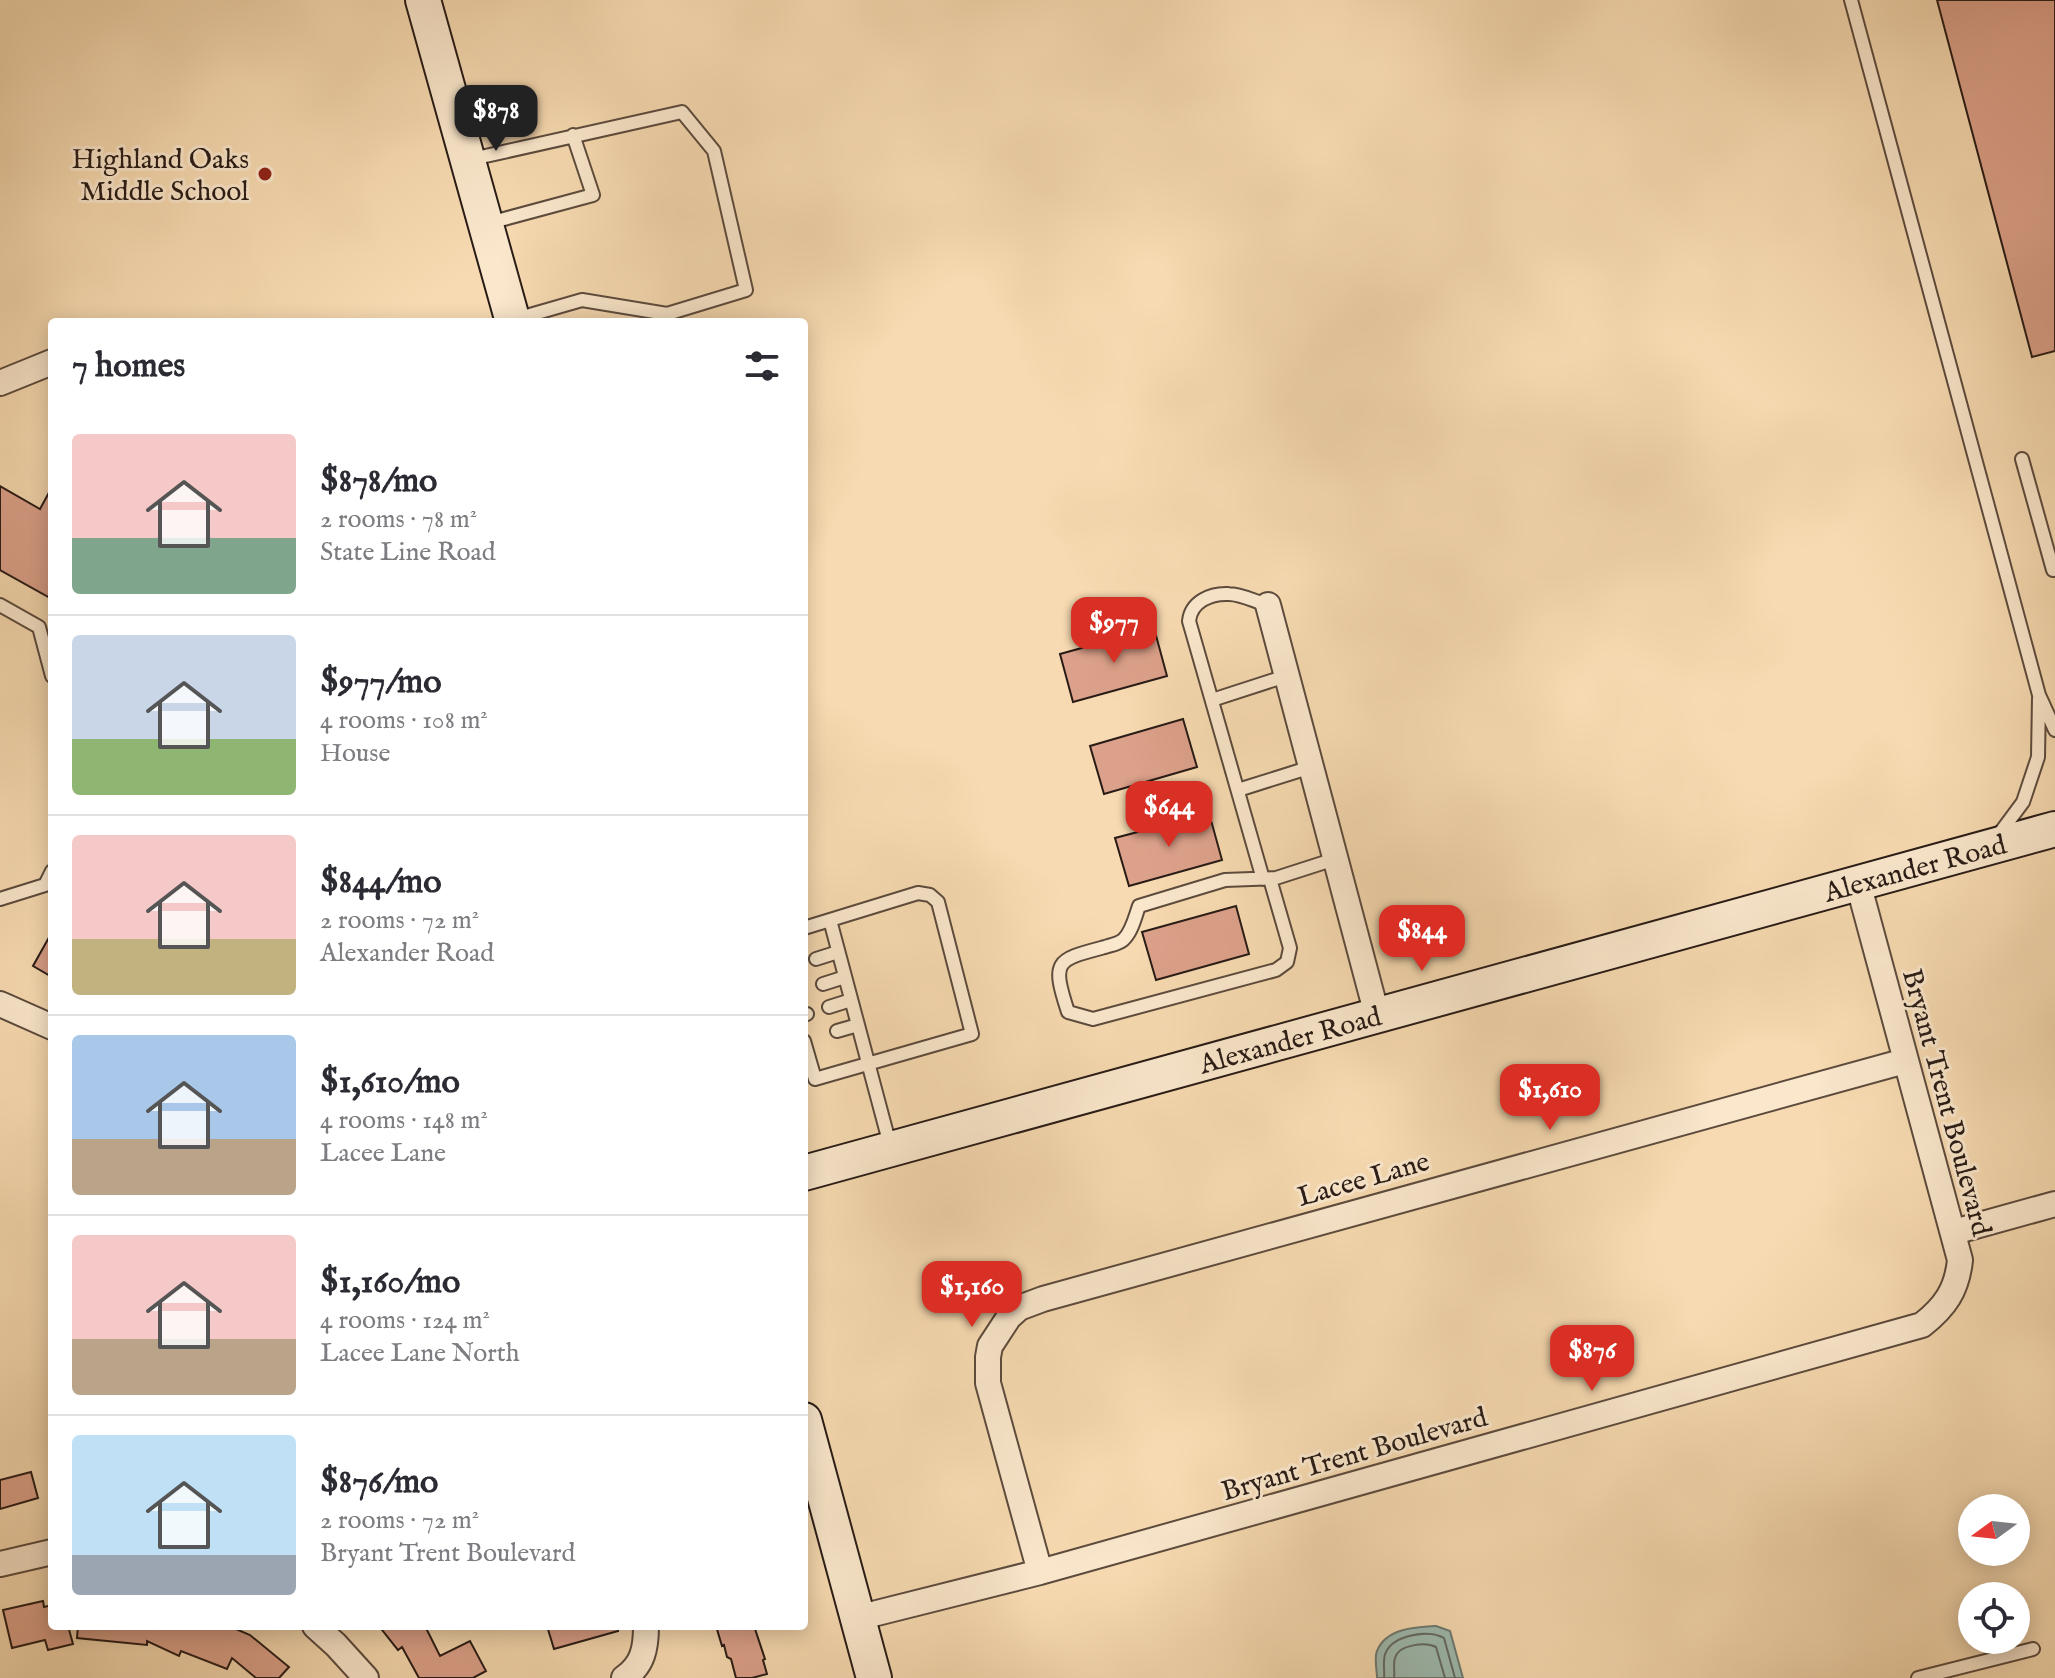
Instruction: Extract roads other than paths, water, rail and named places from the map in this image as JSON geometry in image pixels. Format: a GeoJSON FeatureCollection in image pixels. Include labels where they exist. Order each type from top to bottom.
{"type":"FeatureCollection","features":[{"type":"Feature","properties":{"kind":"street"},"geometry":{"type":"LineString","coordinates":[[423,0],[509,318]]}},
{"type":"Feature","properties":{"kind":"street"},"geometry":{"type":"LineString","coordinates":[[0,383],[48,364]]}},
{"type":"Feature","properties":{"kind":"street"},"geometry":{"type":"LineString","coordinates":[[1268,605],[1377,1015]]}},
{"type":"Feature","properties":{"kind":"street","name":"Alexander Road"},"geometry":{"type":"LineString","coordinates":[[808,1172],[2055,829]]}},
{"type":"Feature","properties":{"kind":"street","name":"Bryant Trent Boulevard"},"geometry":{"type":"LineString","coordinates":[[857,1618],[1040,1572],[1922,1325],[1945,1304],[1958,1280],[1960,1260],[1858,883]]}},
{"type":"Feature","properties":{"kind":"street"},"geometry":{"type":"LineString","coordinates":[[0,1004],[48,1025]]}},
{"type":"Feature","properties":{"kind":"street","name":"Lacee Lane"},"geometry":{"type":"LineString","coordinates":[[1040,1572],[988,1383],[990,1346],[1001,1325],[1019,1308],[1905,1061]]}},
{"type":"Feature","properties":{"kind":"street"},"geometry":{"type":"LineString","coordinates":[[1954,1232],[2055,1204]]}},
{"type":"Feature","properties":{"kind":"street"},"geometry":{"type":"LineString","coordinates":[[808,1435],[874,1678]]}},
{"type":"Feature","properties":{"kind":"street"},"geometry":{"type":"LineString","coordinates":[[0,1564],[48,1553]]}},
{"type":"Feature","properties":{"kind":"street"},"geometry":{"type":"LineString","coordinates":[[319,1630],[366,1678]]}},
{"type":"Feature","properties":{"kind":"street"},"geometry":{"type":"LineString","coordinates":[[631,1671],[646,1642],[646,1630]]}},
{"type":"Feature","properties":{"kind":"lane"},"geometry":{"type":"LineString","coordinates":[[1851,0],[2039,695],[2055,730]]}},
{"type":"Feature","properties":{"kind":"lane"},"geometry":{"type":"LineString","coordinates":[[468,160],[682,112],[714,151],[746,290],[667,314],[582,300],[520,318]]}},
{"type":"Feature","properties":{"kind":"lane"},"geometry":{"type":"LineString","coordinates":[[486,224],[593,195],[573,135]]}},
{"type":"Feature","properties":{"kind":"lane"},"geometry":{"type":"LineString","coordinates":[[2022,459],[2053,570]]}},
{"type":"Feature","properties":{"kind":"lane"},"geometry":{"type":"LineString","coordinates":[[1268,605],[1229,594],[1200,600],[1193,608],[1189,621],[1238,790],[1266,879],[1290,948],[1287,962],[1276,970],[1093,1019],[1068,1012],[1059,984],[1061,965],[1068,956],[1121,943],[1139,906],[1225,880],[1266,879],[1335,859]]}},
{"type":"Feature","properties":{"kind":"lane"},"geometry":{"type":"LineString","coordinates":[[0,605],[39,627],[48,661]]}},
{"type":"Feature","properties":{"kind":"lane"},"geometry":{"type":"LineString","coordinates":[[1212,700],[1286,676]]}},
{"type":"Feature","properties":{"kind":"lane"},"geometry":{"type":"LineString","coordinates":[[1989,847],[2023,802],[2038,757],[2039,695]]}},
{"type":"Feature","properties":{"kind":"lane"},"geometry":{"type":"LineString","coordinates":[[1238,790],[1311,767]]}},
{"type":"Feature","properties":{"kind":"lane"},"geometry":{"type":"LineString","coordinates":[[0,899],[45,885],[48,879]]}},
{"type":"Feature","properties":{"kind":"lane"},"geometry":{"type":"LineString","coordinates":[[808,927],[918,893],[930,895],[938,902],[972,1034],[815,1079],[808,1040]]}},
{"type":"Feature","properties":{"kind":"lane"},"geometry":{"type":"LineString","coordinates":[[830,920],[891,1149]]}},
{"type":"Feature","properties":{"kind":"lane"},"geometry":{"type":"LineString","coordinates":[[816,959],[838,952]]}},
{"type":"Feature","properties":{"kind":"lane"},"geometry":{"type":"LineString","coordinates":[[823,984],[845,977]]}},
{"type":"Feature","properties":{"kind":"lane"},"geometry":{"type":"LineString","coordinates":[[829,1007],[851,1000]]}},
{"type":"Feature","properties":{"kind":"lane"},"geometry":{"type":"LineString","coordinates":[[837,1031],[858,1025]]}},
{"type":"Feature","properties":{"kind":"lane"},"geometry":{"type":"LineString","coordinates":[[1918,1678],[2033,1649]]}},
{"type":"Feature","properties":{"kind":"water"},"geometry":{"type":"Polygon","coordinates":[[[1436,1626],[1450,1631],[1463,1678],[1377,1678],[1376,1654],[1381,1643],[1402,1630],[1436,1626]]]}},
{"type":"Feature","properties":{"kind":"place","name":"Highland Oaks Middle School"},"geometry":{"type":"Point","coordinates":[265,174]}}]}
